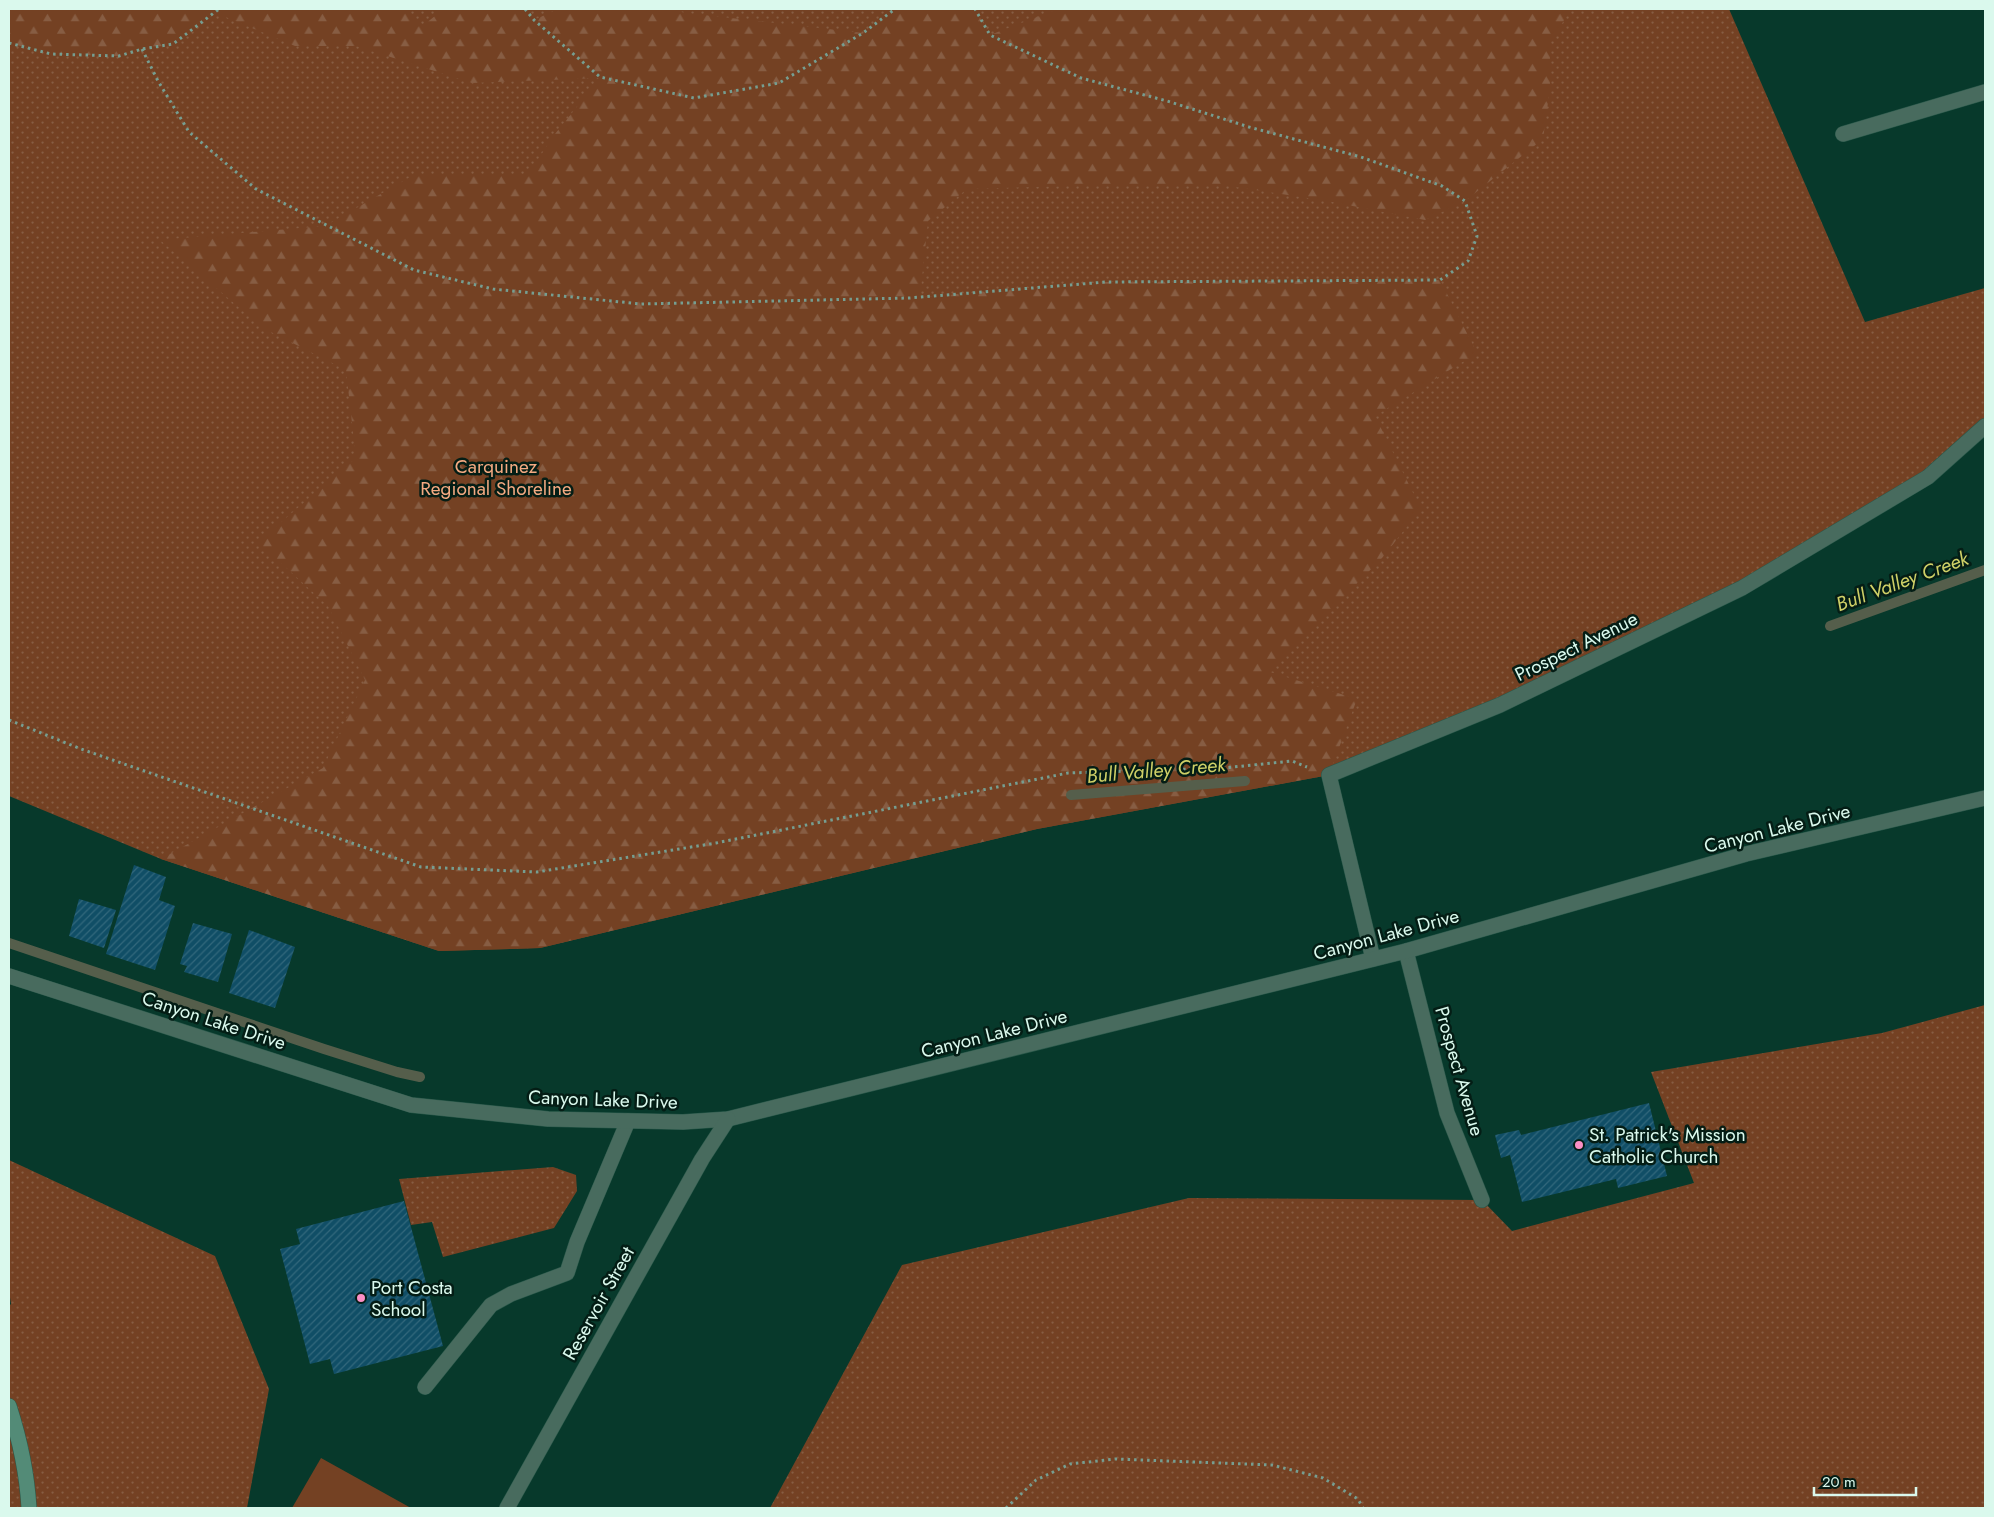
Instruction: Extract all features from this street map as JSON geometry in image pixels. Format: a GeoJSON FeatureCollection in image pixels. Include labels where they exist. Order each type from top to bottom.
{"type":"FeatureCollection","features":[{"type":"Feature","properties":{"kind":"street"},"geometry":{"type":"LineString","coordinates":[[1843,134],[1985,92]]}},
{"type":"Feature","properties":{"kind":"street","name":"Prospect Avenue"},"geometry":{"type":"LineString","coordinates":[[1329,775],[1500,705],[1742,588],[1928,477],[1985,426]]}},
{"type":"Feature","properties":{"kind":"street"},"geometry":{"type":"LineString","coordinates":[[1329,775],[1372,959]]}},
{"type":"Feature","properties":{"kind":"street","name":"Canyon Lake Drive"},"geometry":{"type":"LineString","coordinates":[[9,976],[411,1105],[548,1120],[683,1122],[728,1120],[1406,951],[1746,854],[1985,798]]}},
{"type":"Feature","properties":{"kind":"street","name":"Prospect Avenue"},"geometry":{"type":"LineString","coordinates":[[1406,951],[1448,1113],[1482,1200]]}},
{"type":"Feature","properties":{"kind":"street","name":"Reservoir Street"},"geometry":{"type":"LineString","coordinates":[[507,1508],[702,1159],[728,1120]]}},
{"type":"Feature","properties":{"kind":"street"},"geometry":{"type":"LineString","coordinates":[[426,1387],[491,1304],[511,1294],[567,1273],[577,1242],[628,1121]]}},
{"type":"Feature","properties":{"kind":"street"},"geometry":{"type":"LineString","coordinates":[[9,1406],[19,1437],[28,1481],[29,1508]]}},
{"type":"Feature","properties":{"kind":"path"},"geometry":{"type":"LineString","coordinates":[[9,43],[51,54],[119,56],[142,49],[173,44],[219,9]]}},
{"type":"Feature","properties":{"kind":"path"},"geometry":{"type":"LineString","coordinates":[[525,9],[534,20],[600,78],[694,98],[779,83],[863,33],[895,9]]}},
{"type":"Feature","properties":{"kind":"path"},"geometry":{"type":"LineString","coordinates":[[142,49],[158,81],[189,132],[256,189],[414,270],[493,289],[641,304],[909,298],[1106,282],[1440,280],[1468,261],[1477,236],[1465,201],[1442,186],[1361,157],[1249,127],[1167,101],[1081,78],[990,36],[974,9]]}},
{"type":"Feature","properties":{"kind":"path"},"geometry":{"type":"LineString","coordinates":[[9,720],[81,749],[420,868],[537,872],[716,843],[1068,773],[1224,768],[1292,761],[1329,775]]}},
{"type":"Feature","properties":{"kind":"path"},"geometry":{"type":"LineString","coordinates":[[1006,1508],[1036,1480],[1070,1464],[1115,1459],[1272,1465],[1323,1478],[1358,1499],[1363,1508]]}},
{"type":"Feature","properties":{"kind":"green space","name":"Carquinez Regional Shoreline"},"geometry":{"type":"Polygon","coordinates":[[[9,9],[1729,9],[1865,322],[1985,288],[1985,426],[1928,477],[1742,588],[1329,775],[1037,829],[540,948],[439,951],[161,859],[9,796],[9,9]]]}},
{"type":"Feature","properties":{"kind":"green space","name":"Carquinez Regional Shoreline"},"geometry":{"type":"Polygon","coordinates":[[[9,9],[405,9],[421,27],[444,9],[525,9],[534,20],[558,9],[668,9],[686,13],[863,33],[895,9],[975,9],[990,35],[1058,9],[1571,9],[1550,43],[1550,88],[1543,139],[1465,201],[1425,220],[1327,201],[1222,185],[1101,185],[967,189],[928,221],[920,297],[1106,282],[1440,280],[1477,353],[1375,416],[1421,509],[1382,558],[1270,672],[1357,699],[1329,775],[1037,829],[540,948],[439,951],[161,859],[323,768],[365,680],[328,606],[258,542],[356,458],[346,370],[263,328],[160,240],[325,226],[412,176],[528,176],[551,139],[600,78],[472,83],[356,46],[295,46],[216,13],[173,44],[119,56],[51,54],[9,43],[9,9]]]}},
{"type":"Feature","properties":{"kind":"green space"},"geometry":{"type":"Polygon","coordinates":[[[1985,1005],[1985,1508],[770,1508],[902,1265],[1189,1198],[1482,1200],[1512,1231],[1694,1183],[1651,1072],[1882,1033],[1985,1005]]]}},
{"type":"Feature","properties":{"kind":"green space"},"geometry":{"type":"Polygon","coordinates":[[[9,1160],[215,1256],[269,1389],[247,1508],[9,1508],[9,1306],[11,1304],[9,1291],[9,1160]]]}},
{"type":"Feature","properties":{"kind":"green space"},"geometry":{"type":"Polygon","coordinates":[[[553,1167],[576,1175],[577,1191],[554,1228],[443,1257],[432,1222],[411,1225],[399,1179],[553,1167]]]}},
{"type":"Feature","properties":{"kind":"green space"},"geometry":{"type":"Polygon","coordinates":[[[321,1458],[411,1508],[292,1508],[321,1458]]]}},
{"type":"Feature","properties":{"kind":"building"},"geometry":{"type":"Polygon","coordinates":[[[134,865],[166,877],[159,900],[175,906],[155,970],[106,954],[134,865]]]}},
{"type":"Feature","properties":{"kind":"building"},"geometry":{"type":"Polygon","coordinates":[[[79,899],[116,910],[104,948],[69,936],[79,899]]]}},
{"type":"Feature","properties":{"kind":"building"},"geometry":{"type":"Polygon","coordinates":[[[193,923],[232,934],[218,982],[184,972],[187,966],[180,964],[193,923]]]}},
{"type":"Feature","properties":{"kind":"building"},"geometry":{"type":"Polygon","coordinates":[[[249,930],[295,947],[275,1008],[229,993],[249,930]]]}},
{"type":"Feature","properties":{"kind":"building","name":"St. Patrick's Mission Catholic Church"},"geometry":{"type":"Polygon","coordinates":[[[1649,1103],[1667,1176],[1618,1188],[1616,1179],[1522,1202],[1510,1155],[1501,1158],[1495,1135],[1519,1130],[1521,1135],[1649,1103]]]}},
{"type":"Feature","properties":{"kind":"building","name":"Port Costa School"},"geometry":{"type":"Polygon","coordinates":[[[404,1201],[443,1346],[334,1374],[330,1359],[310,1364],[280,1249],[300,1244],[296,1229],[404,1201]]]}},
{"type":"Feature","properties":{"kind":"waterway","name":"Bull Valley Creek"},"geometry":{"type":"LineString","coordinates":[[1830,626],[1985,570]]}},
{"type":"Feature","properties":{"kind":"waterway","name":"Bull Valley Creek"},"geometry":{"type":"LineString","coordinates":[[1071,795],[1245,781]]}},
{"type":"Feature","properties":{"kind":"waterway"},"geometry":{"type":"LineString","coordinates":[[9,943],[324,1049],[397,1072],[420,1077]]}},
{"type":"Feature","properties":{"kind":"place","name":"St. Patrick's Mission Catholic Church"},"geometry":{"type":"Point","coordinates":[1579,1145]}},
{"type":"Feature","properties":{"kind":"place","name":"Port Costa School"},"geometry":{"type":"Point","coordinates":[361,1298]}}]}
